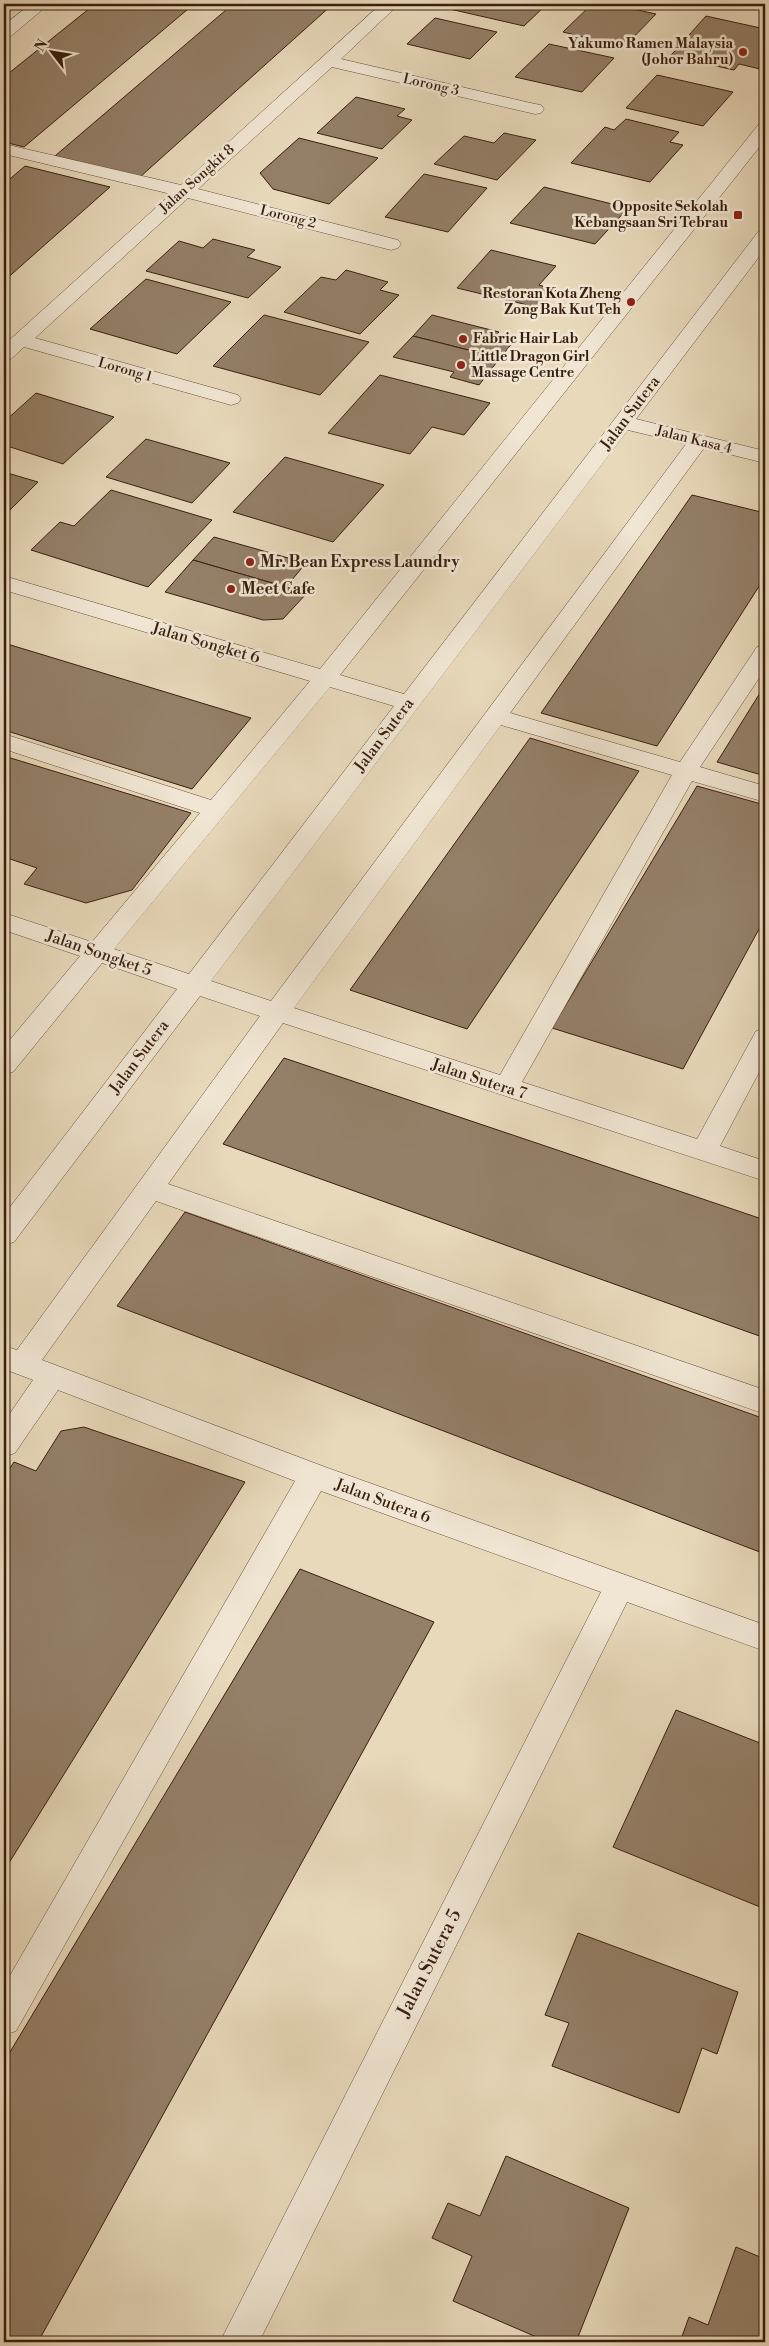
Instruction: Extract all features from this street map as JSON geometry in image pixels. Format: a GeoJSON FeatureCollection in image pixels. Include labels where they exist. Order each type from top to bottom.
{"type":"FeatureCollection","features":[{"type":"Feature","properties":{"kind":"street"},"geometry":{"type":"LineString","coordinates":[[4,32],[41,4]]}},
{"type":"Feature","properties":{"kind":"street","name":"Jalan Songkit 8"},"geometry":{"type":"LineString","coordinates":[[4,355],[392,4]]}},
{"type":"Feature","properties":{"kind":"street","name":"Lorong 3"},"geometry":{"type":"LineString","coordinates":[[328,61],[535,109]]}},
{"type":"Feature","properties":{"kind":"street"},"geometry":{"type":"LineString","coordinates":[[4,1065],[325,678],[765,128]]}},
{"type":"Feature","properties":{"kind":"street","name":"Lorong 2"},"geometry":{"type":"LineString","coordinates":[[4,148],[184,191],[391,244]]}},
{"type":"Feature","properties":{"kind":"street","name":"Jalan Sutera"},"geometry":{"type":"LineString","coordinates":[[4,1235],[765,236]]}},
{"type":"Feature","properties":{"kind":"street","name":"Lorong 1"},"geometry":{"type":"LineString","coordinates":[[20,340],[231,399]]}},
{"type":"Feature","properties":{"kind":"street","name":"Jalan Kasa 4"},"geometry":{"type":"LineString","coordinates":[[623,422],[765,457]]}},
{"type":"Feature","properties":{"kind":"street"},"geometry":{"type":"LineString","coordinates":[[13,1361],[150,1188],[277,1012],[699,441]]}},
{"type":"Feature","properties":{"kind":"street","name":"Jalan Songket 6"},"geometry":{"type":"LineString","coordinates":[[4,583],[409,704]]}},
{"type":"Feature","properties":{"kind":"street"},"geometry":{"type":"LineString","coordinates":[[506,1087],[686,771],[765,652]]}},
{"type":"Feature","properties":{"kind":"street"},"geometry":{"type":"LineString","coordinates":[[496,716],[765,794]]}},
{"type":"Feature","properties":{"kind":"street"},"geometry":{"type":"LineString","coordinates":[[4,741],[216,810]]}},
{"type":"Feature","properties":{"kind":"street","name":"Jalan Songket 5"},"geometry":{"type":"LineString","coordinates":[[4,921],[194,985]]}},
{"type":"Feature","properties":{"kind":"street","name":"Jalan Sutera 7"},"geometry":{"type":"LineString","coordinates":[[194,985],[765,1171]]}},
{"type":"Feature","properties":{"kind":"street"},"geometry":{"type":"LineString","coordinates":[[704,1152],[765,1037]]}},
{"type":"Feature","properties":{"kind":"street"},"geometry":{"type":"LineString","coordinates":[[150,1188],[765,1402]]}},
{"type":"Feature","properties":{"kind":"street","name":"Jalan Sutera 6"},"geometry":{"type":"LineString","coordinates":[[13,1361],[314,1476],[765,1638]]}},
{"type":"Feature","properties":{"kind":"street"},"geometry":{"type":"LineString","coordinates":[[4,1445],[52,1376]]}},
{"type":"Feature","properties":{"kind":"street"},"geometry":{"type":"LineString","coordinates":[[4,2019],[314,1476]]}},
{"type":"Feature","properties":{"kind":"street","name":"Jalan Sutera 5"},"geometry":{"type":"LineString","coordinates":[[239,2342],[620,1585]]}},
{"type":"Feature","properties":{"kind":"building"},"geometry":{"type":"Polygon","coordinates":[[[95,4],[194,4],[24,147],[4,142],[4,77],[95,4]]]}},
{"type":"Feature","properties":{"kind":"building"},"geometry":{"type":"Polygon","coordinates":[[[233,4],[333,4],[140,177],[55,156],[233,4]]]}},
{"type":"Feature","properties":{"kind":"building"},"geometry":{"type":"Polygon","coordinates":[[[445,4],[547,4],[524,26],[441,7],[445,4]]]}},
{"type":"Feature","properties":{"kind":"building"},"geometry":{"type":"Polygon","coordinates":[[[592,4],[611,4],[656,14],[624,47],[563,32],[592,4]]]}},
{"type":"Feature","properties":{"kind":"building"},"geometry":{"type":"Polygon","coordinates":[[[706,16],[765,29],[765,62],[760,69],[739,64],[734,70],[685,59],[679,65],[665,62],[706,16]]]}},
{"type":"Feature","properties":{"kind":"building"},"geometry":{"type":"Polygon","coordinates":[[[435,18],[497,32],[470,59],[407,44],[435,18]]]}},
{"type":"Feature","properties":{"kind":"building"},"geometry":{"type":"Polygon","coordinates":[[[549,44],[614,58],[582,92],[515,77],[549,44]]]}},
{"type":"Feature","properties":{"kind":"building"},"geometry":{"type":"Polygon","coordinates":[[[657,75],[733,92],[703,126],[626,108],[657,75]]]}},
{"type":"Feature","properties":{"kind":"building"},"geometry":{"type":"Polygon","coordinates":[[[356,97],[405,109],[397,116],[412,120],[382,149],[317,133],[356,97]]]}},
{"type":"Feature","properties":{"kind":"building"},"geometry":{"type":"Polygon","coordinates":[[[626,119],[679,132],[670,142],[683,145],[650,182],[571,163],[605,127],[614,130],[626,119]]]}},
{"type":"Feature","properties":{"kind":"building"},"geometry":{"type":"Polygon","coordinates":[[[504,133],[536,140],[497,180],[434,164],[464,136],[494,143],[504,133]]]}},
{"type":"Feature","properties":{"kind":"building"},"geometry":{"type":"Polygon","coordinates":[[[299,138],[378,158],[329,204],[273,189],[260,173],[299,138]]]}},
{"type":"Feature","properties":{"kind":"building"},"geometry":{"type":"Polygon","coordinates":[[[25,166],[110,187],[4,281],[4,184],[25,166]]]}},
{"type":"Feature","properties":{"kind":"building"},"geometry":{"type":"Polygon","coordinates":[[[424,174],[487,188],[448,232],[385,217],[424,174]]]}},
{"type":"Feature","properties":{"kind":"building"},"geometry":{"type":"Polygon","coordinates":[[[544,187],[628,208],[595,244],[510,223],[544,187]]]}},
{"type":"Feature","properties":{"kind":"building"},"geometry":{"type":"Polygon","coordinates":[[[213,239],[255,250],[247,257],[281,267],[248,298],[146,271],[179,241],[203,248],[213,239]]]}},
{"type":"Feature","properties":{"kind":"building"},"geometry":{"type":"Polygon","coordinates":[[[491,250],[556,266],[539,285],[556,290],[540,308],[457,288],[491,250]]]}},
{"type":"Feature","properties":{"kind":"building"},"geometry":{"type":"Polygon","coordinates":[[[346,270],[388,282],[380,290],[399,295],[360,334],[284,312],[321,277],[336,280],[346,270]]]}},
{"type":"Feature","properties":{"kind":"building"},"geometry":{"type":"Polygon","coordinates":[[[146,279],[231,302],[177,354],[90,329],[146,279]]]}},
{"type":"Feature","properties":{"kind":"building"},"geometry":{"type":"Polygon","coordinates":[[[264,315],[369,342],[320,395],[213,366],[264,315]]]}},
{"type":"Feature","properties":{"kind":"building","name":"Fabric Hair Lab"},"geometry":{"type":"Polygon","coordinates":[[[432,315],[499,332],[495,336],[514,341],[500,358],[413,336],[432,315]]]}},
{"type":"Feature","properties":{"kind":"building","name":"Little Dragon Girl Massage Centre"},"geometry":{"type":"Polygon","coordinates":[[[413,336],[500,358],[479,385],[450,377],[454,372],[393,357],[413,336]]]}},
{"type":"Feature","properties":{"kind":"building"},"geometry":{"type":"Polygon","coordinates":[[[380,375],[490,403],[464,435],[432,427],[410,454],[328,433],[380,375]]]}},
{"type":"Feature","properties":{"kind":"building"},"geometry":{"type":"Polygon","coordinates":[[[36,393],[114,417],[63,464],[4,445],[4,422],[36,393]]]}},
{"type":"Feature","properties":{"kind":"building"},"geometry":{"type":"Polygon","coordinates":[[[146,439],[230,463],[192,503],[106,477],[146,439]]]}},
{"type":"Feature","properties":{"kind":"building"},"geometry":{"type":"Polygon","coordinates":[[[285,457],[384,485],[333,542],[233,512],[285,457]]]}},
{"type":"Feature","properties":{"kind":"building"},"geometry":{"type":"Polygon","coordinates":[[[4,472],[38,482],[4,516],[4,472]]]}},
{"type":"Feature","properties":{"kind":"building"},"geometry":{"type":"Polygon","coordinates":[[[111,490],[212,520],[148,587],[31,550],[60,522],[74,526],[111,490]]]}},
{"type":"Feature","properties":{"kind":"building"},"geometry":{"type":"Polygon","coordinates":[[[692,495],[765,513],[765,577],[657,746],[541,713],[692,495]]]}},
{"type":"Feature","properties":{"kind":"building","name":"Mr. Bean Express Laundry"},"geometry":{"type":"Polygon","coordinates":[[[214,537],[306,563],[286,587],[193,560],[214,537]]]}},
{"type":"Feature","properties":{"kind":"building","name":"Meet Cafe"},"geometry":{"type":"Polygon","coordinates":[[[193,560],[307,593],[283,619],[263,620],[165,592],[193,560]]]}},
{"type":"Feature","properties":{"kind":"building"},"geometry":{"type":"Polygon","coordinates":[[[4,643],[251,718],[192,789],[4,730],[4,643]]]}},
{"type":"Feature","properties":{"kind":"building"},"geometry":{"type":"Polygon","coordinates":[[[765,685],[765,776],[717,762],[765,685]]]}},
{"type":"Feature","properties":{"kind":"building"},"geometry":{"type":"Polygon","coordinates":[[[530,738],[639,771],[467,1029],[350,990],[530,738]]]}},
{"type":"Feature","properties":{"kind":"building"},"geometry":{"type":"Polygon","coordinates":[[[4,756],[191,813],[132,890],[86,903],[24,884],[37,868],[4,857],[4,756]]]}},
{"type":"Feature","properties":{"kind":"building"},"geometry":{"type":"Polygon","coordinates":[[[697,786],[765,805],[765,918],[683,1069],[552,1028],[697,786]]]}},
{"type":"Feature","properties":{"kind":"building"},"geometry":{"type":"Polygon","coordinates":[[[284,1058],[765,1220],[765,1338],[223,1144],[284,1058]]]}},
{"type":"Feature","properties":{"kind":"building"},"geometry":{"type":"Polygon","coordinates":[[[185,1212],[765,1419],[765,1554],[117,1306],[185,1212]]]}},
{"type":"Feature","properties":{"kind":"building"},"geometry":{"type":"Polygon","coordinates":[[[84,1427],[245,1482],[4,1871],[4,1477],[14,1462],[36,1471],[61,1431],[84,1427]]]}},
{"type":"Feature","properties":{"kind":"building"},"geometry":{"type":"Polygon","coordinates":[[[300,1569],[434,1622],[38,2342],[4,2342],[4,2062],[300,1569]]]}},
{"type":"Feature","properties":{"kind":"building"},"geometry":{"type":"Polygon","coordinates":[[[676,1710],[765,1745],[765,1909],[613,1847],[676,1710]]]}},
{"type":"Feature","properties":{"kind":"building"},"geometry":{"type":"Polygon","coordinates":[[[578,1933],[738,1992],[717,2054],[702,2048],[679,2113],[552,2066],[569,2023],[545,2015],[578,1933]]]}},
{"type":"Feature","properties":{"kind":"building"},"geometry":{"type":"Polygon","coordinates":[[[506,2156],[629,2208],[576,2342],[548,2342],[453,2301],[472,2256],[432,2238],[448,2203],[480,2216],[506,2156]]]}},
{"type":"Feature","properties":{"kind":"building"},"geometry":{"type":"Polygon","coordinates":[[[736,2247],[765,2259],[765,2342],[680,2342],[689,2317],[708,2325],[736,2247]]]}},
{"type":"Feature","properties":{"kind":"place","name":"Yakumo Ramen Malaysia (Johor Bahru)"},"geometry":{"type":"Point","coordinates":[743,52]}},
{"type":"Feature","properties":{"kind":"place","name":"Opposite Sekolah Kebangsaan Sri Tebrau"},"geometry":{"type":"Point","coordinates":[738,215]}},
{"type":"Feature","properties":{"kind":"place","name":"Restoran Kota Zheng Zong Bak Kut Teh"},"geometry":{"type":"Point","coordinates":[631,302]}},
{"type":"Feature","properties":{"kind":"place","name":"Fabric Hair Lab"},"geometry":{"type":"Point","coordinates":[463,339]}},
{"type":"Feature","properties":{"kind":"place","name":"Little Dragon Girl Massage Centre"},"geometry":{"type":"Point","coordinates":[461,365]}},
{"type":"Feature","properties":{"kind":"place","name":"Mr. Bean Express Laundry"},"geometry":{"type":"Point","coordinates":[250,562]}},
{"type":"Feature","properties":{"kind":"place","name":"Meet Cafe"},"geometry":{"type":"Point","coordinates":[231,589]}}]}
